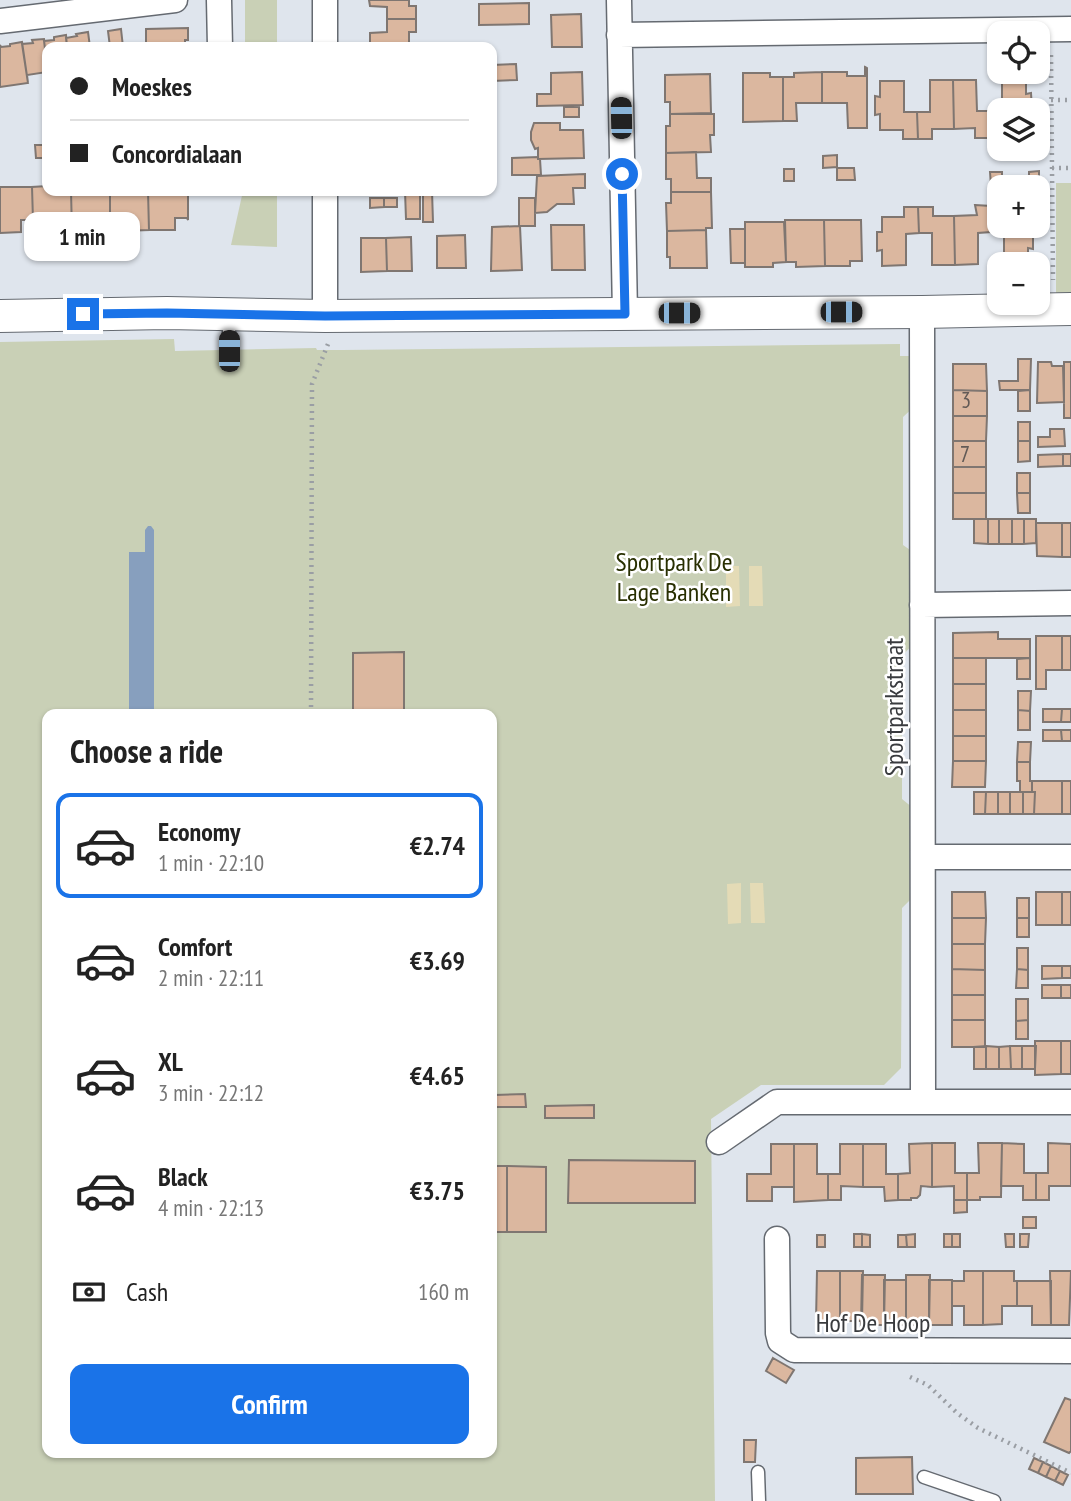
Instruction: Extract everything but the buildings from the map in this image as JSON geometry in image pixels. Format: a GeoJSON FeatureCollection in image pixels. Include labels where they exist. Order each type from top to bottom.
{"type":"FeatureCollection","features":[{"type":"Feature","properties":{"kind":"street"},"geometry":{"type":"LineString","coordinates":[[0,21],[176,0]]}},
{"type":"Feature","properties":{"kind":"street"},"geometry":{"type":"LineString","coordinates":[[219,0],[220,42]]}},
{"type":"Feature","properties":{"kind":"street"},"geometry":{"type":"LineString","coordinates":[[325,0],[325,42]]}},
{"type":"Feature","properties":{"kind":"street"},"geometry":{"type":"LineString","coordinates":[[619,0],[625,314]]}},
{"type":"Feature","properties":{"kind":"street"},"geometry":{"type":"LineString","coordinates":[[619,35],[1061,29]]}},
{"type":"Feature","properties":{"kind":"street"},"geometry":{"type":"LineString","coordinates":[[325,196],[328,316]]}},
{"type":"Feature","properties":{"kind":"street"},"geometry":{"type":"LineString","coordinates":[[0,316],[167,313],[328,316],[1071,309]]}},
{"type":"Feature","properties":{"kind":"street","name":"Sportparkstraat"},"geometry":{"type":"LineString","coordinates":[[922,312],[923,1102]]}},
{"type":"Feature","properties":{"kind":"street"},"geometry":{"type":"LineString","coordinates":[[922,605],[1071,603]]}},
{"type":"Feature","properties":{"kind":"street"},"geometry":{"type":"LineString","coordinates":[[923,857],[1071,857]]}},
{"type":"Feature","properties":{"kind":"street"},"geometry":{"type":"LineString","coordinates":[[719,1142],[777,1102],[1071,1102]]}},
{"type":"Feature","properties":{"kind":"street","name":"Hof De Hoop"},"geometry":{"type":"LineString","coordinates":[[777,1239],[778,1334],[780,1341],[794,1350],[1071,1352]]}},
{"type":"Feature","properties":{"kind":"lane"},"geometry":{"type":"LineString","coordinates":[[229,314],[229,351]]}},
{"type":"Feature","properties":{"kind":"lane"},"geometry":{"type":"LineString","coordinates":[[758,1472],[759,1501]]}},
{"type":"Feature","properties":{"kind":"lane"},"geometry":{"type":"LineString","coordinates":[[923,1478],[994,1501]]}},
{"type":"Feature","properties":{"kind":"path"},"geometry":{"type":"LineString","coordinates":[[1053,284],[1051,100],[1061,29]]}},
{"type":"Feature","properties":{"kind":"path"},"geometry":{"type":"LineString","coordinates":[[1051,100],[1071,100]]}},
{"type":"Feature","properties":{"kind":"path"},"geometry":{"type":"LineString","coordinates":[[1052,169],[1071,168]]}},
{"type":"Feature","properties":{"kind":"path"},"geometry":{"type":"LineString","coordinates":[[312,709],[312,384],[331,336],[328,316]]}},
{"type":"Feature","properties":{"kind":"path"},"geometry":{"type":"LineString","coordinates":[[907,1376],[928,1385],[978,1428],[1071,1473]]}},
{"type":"Feature","properties":{"kind":"green space"},"geometry":{"type":"Polygon","coordinates":[[[245,0],[277,0],[277,42],[245,42],[245,0]]]}},
{"type":"Feature","properties":{"kind":"green space"},"geometry":{"type":"Polygon","coordinates":[[[1056,183],[1071,183],[1071,296],[1056,296],[1056,183]]]}},
{"type":"Feature","properties":{"kind":"green space"},"geometry":{"type":"Polygon","coordinates":[[[242,196],[277,196],[277,247],[231,245],[242,196]]]}},
{"type":"Feature","properties":{"kind":"green space","name":"Sportpark De Lage Banken"},"geometry":{"type":"Polygon","coordinates":[[[174,339],[175,351],[900,344],[900,356],[910,356],[909,396],[917,404],[903,417],[903,545],[913,552],[914,643],[902,656],[902,799],[913,808],[914,896],[902,908],[901,1068],[884,1085],[761,1085],[711,1119],[715,1501],[0,1501],[0,342],[174,339]]]}},
{"type":"Feature","properties":{"kind":"sand"},"geometry":{"type":"Polygon","coordinates":[[[726,566],[739,566],[740,606],[726,607],[726,566]]]}},
{"type":"Feature","properties":{"kind":"sand"},"geometry":{"type":"Polygon","coordinates":[[[749,566],[762,566],[763,606],[749,606],[749,566]]]}},
{"type":"Feature","properties":{"kind":"sand"},"geometry":{"type":"Polygon","coordinates":[[[741,883],[741,923],[728,924],[727,884],[741,883]]]}},
{"type":"Feature","properties":{"kind":"sand"},"geometry":{"type":"Polygon","coordinates":[[[750,883],[763,883],[765,923],[751,923],[750,883]]]}},
{"type":"Feature","properties":{"kind":"water"},"geometry":{"type":"Polygon","coordinates":[[[151,526],[154,530],[154,709],[129,709],[129,552],[145,552],[145,530],[151,526]]]}},
{"type":"Feature","properties":{"kind":"route"},"geometry":{"type":"LineString","coordinates":[[83,314],[625,314],[622,174]]}}]}
